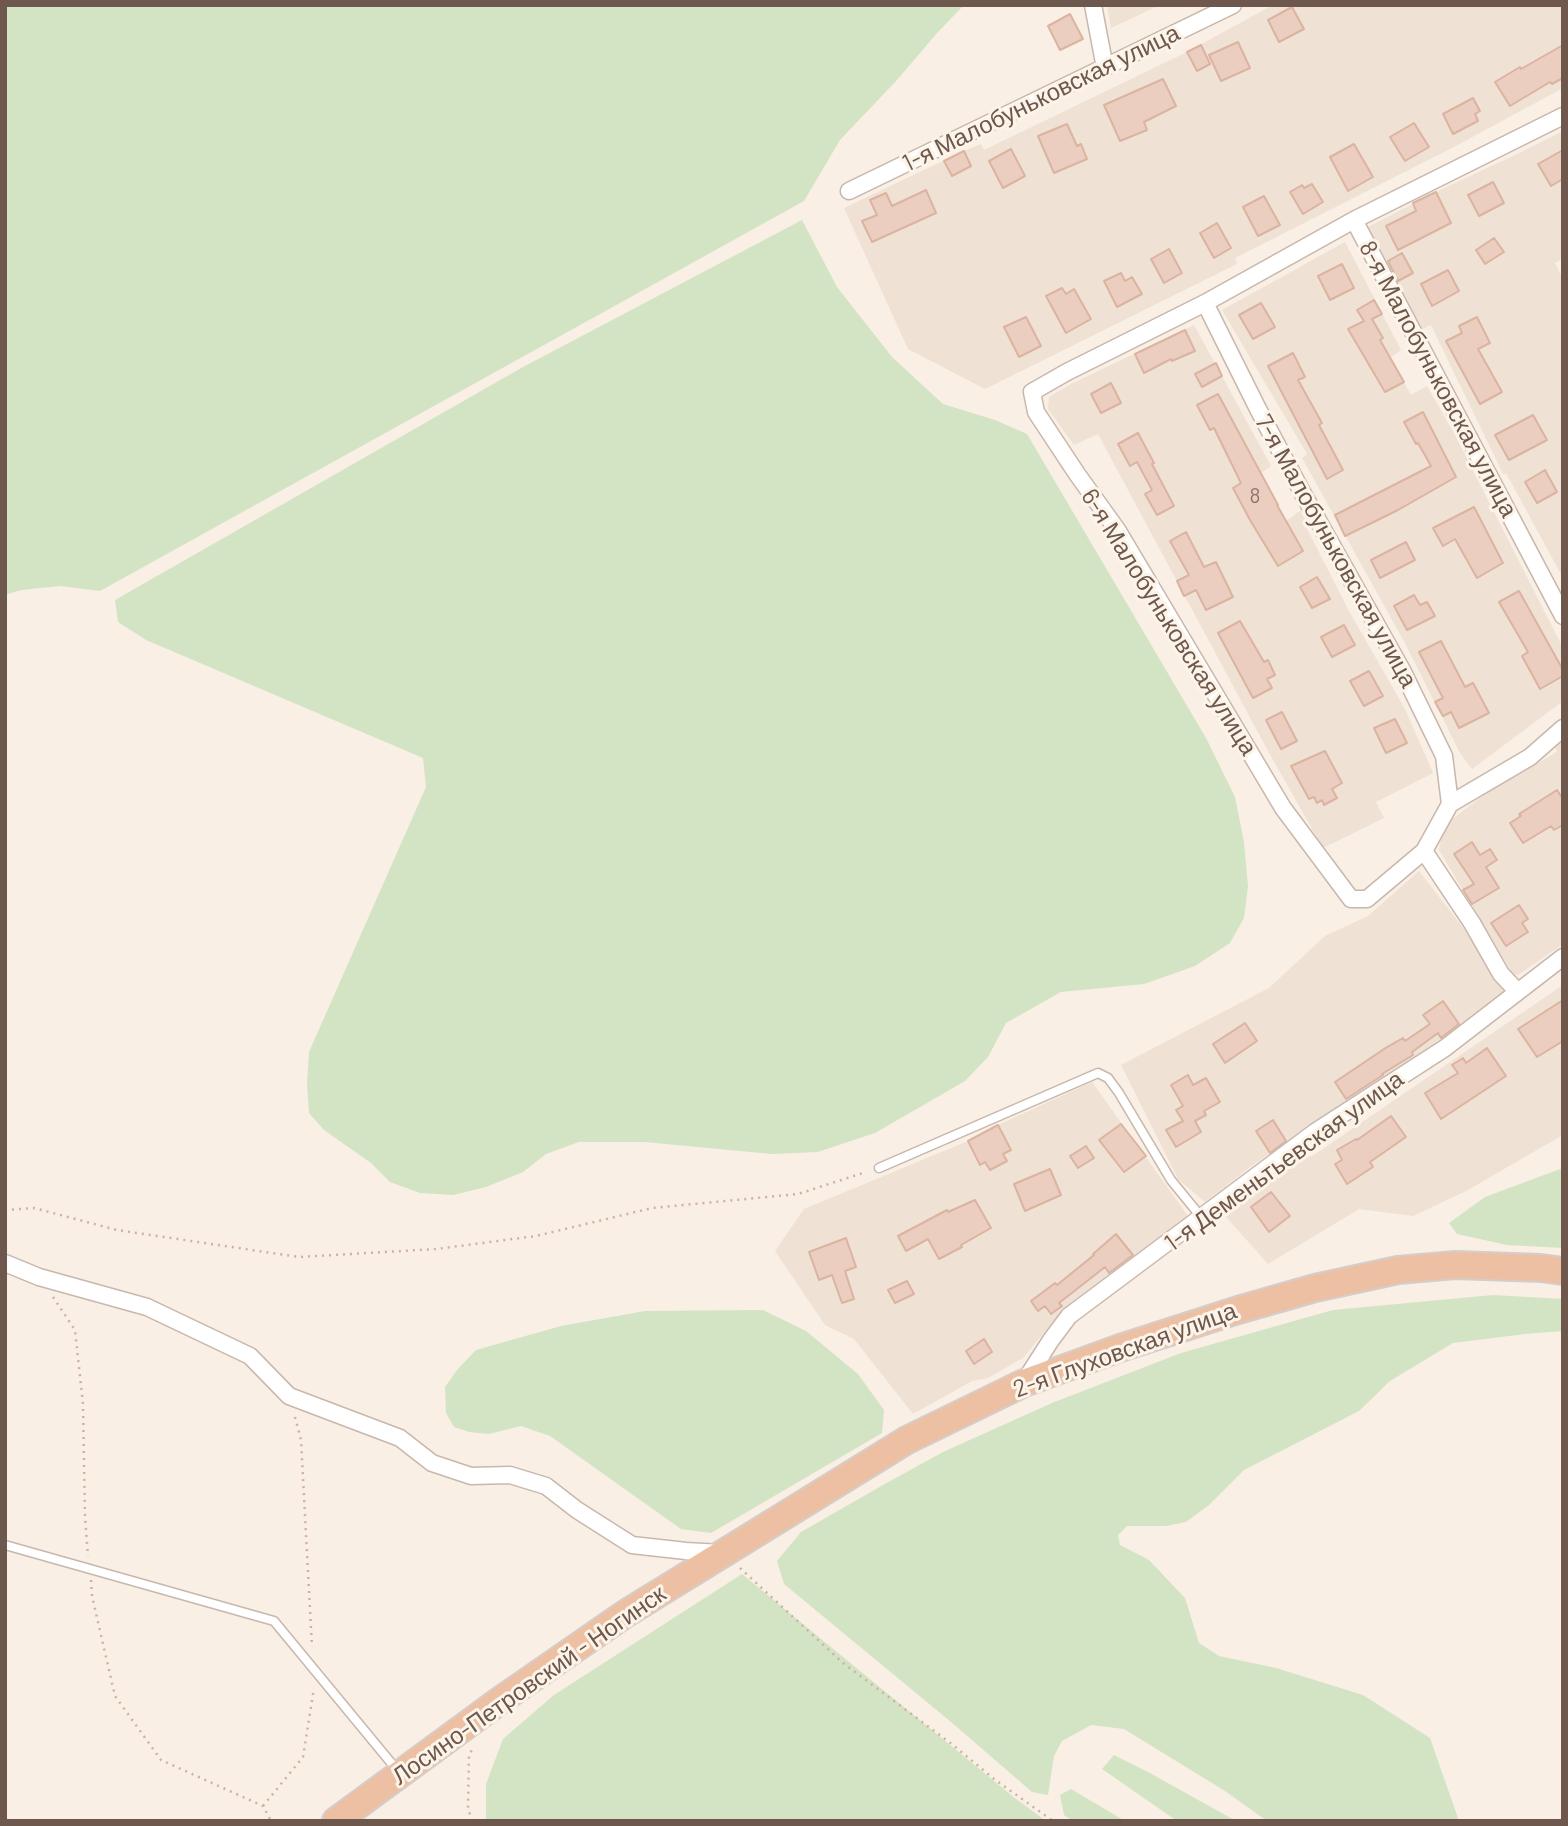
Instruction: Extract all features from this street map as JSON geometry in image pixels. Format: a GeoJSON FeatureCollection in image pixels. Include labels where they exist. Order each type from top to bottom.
{"type":"FeatureCollection","features":[{"type":"Feature","properties":{"kind":"highway","name":"2-я Глуховская улица"},"geometry":{"type":"LineString","coordinates":[[724,1553],[907,1440],[1024,1383],[1120,1348],[1327,1285],[1398,1270],[1455,1265],[1563,1270]]}},
{"type":"Feature","properties":{"kind":"highway","name":"Лосино-Петровский - Ногинск"},"geometry":{"type":"LineString","coordinates":[[337,1821],[498,1702],[625,1614],[724,1553]]}},
{"type":"Feature","properties":{"kind":"street"},"geometry":{"type":"LineString","coordinates":[[1093,5],[1105,68]]}},
{"type":"Feature","properties":{"kind":"street","name":"1-я Малобуньковская улица"},"geometry":{"type":"LineString","coordinates":[[849,191],[1233,5]]}},
{"type":"Feature","properties":{"kind":"street"},"geometry":{"type":"LineString","coordinates":[[1354,220],[1563,116]]}},
{"type":"Feature","properties":{"kind":"street","name":"8-я Малобуньковская улица"},"geometry":{"type":"LineString","coordinates":[[1205,303],[1354,220],[1563,616]]}},
{"type":"Feature","properties":{"kind":"street","name":"7-я Малобуньковская улица"},"geometry":{"type":"LineString","coordinates":[[1205,303],[1296,481],[1404,672],[1444,756],[1450,804]]}},
{"type":"Feature","properties":{"kind":"street","name":"6-я Малобуньковская улица"},"geometry":{"type":"LineString","coordinates":[[1205,303],[1067,372],[1032,393],[1036,412],[1118,531],[1283,808],[1351,899],[1367,898],[1424,851]]}},
{"type":"Feature","properties":{"kind":"street"},"geometry":{"type":"LineString","coordinates":[[1517,991],[1501,974],[1472,923],[1424,851],[1450,804],[1530,757],[1563,728]]}},
{"type":"Feature","properties":{"kind":"street","name":"1-я Деменьтьевская улица"},"geometry":{"type":"LineString","coordinates":[[1024,1383],[1051,1339],[1069,1316],[1315,1132],[1445,1048],[1563,957]]}},
{"type":"Feature","properties":{"kind":"street"},"geometry":{"type":"LineString","coordinates":[[5,1263],[39,1277],[147,1307],[250,1356],[289,1396],[400,1438],[432,1463],[471,1476],[509,1475],[546,1486],[632,1545],[724,1553]]}},
{"type":"Feature","properties":{"kind":"lane"},"geometry":{"type":"LineString","coordinates":[[879,1168],[1098,1073],[1108,1078],[1119,1093],[1171,1180],[1202,1219]]}},
{"type":"Feature","properties":{"kind":"lane"},"geometry":{"type":"LineString","coordinates":[[5,1545],[274,1621],[400,1774]]}},
{"type":"Feature","properties":{"kind":"path"},"geometry":{"type":"LineString","coordinates":[[5,1210],[34,1208],[117,1230],[299,1257],[436,1249],[536,1236],[653,1208],[798,1194],[879,1168]]}},
{"type":"Feature","properties":{"kind":"path"},"geometry":{"type":"LineString","coordinates":[[263,1806],[303,1757],[314,1689],[301,1440],[289,1396]]}},
{"type":"Feature","properties":{"kind":"path"},"geometry":{"type":"LineString","coordinates":[[724,1553],[843,1663],[1053,1821]]}},
{"type":"Feature","properties":{"kind":"path"},"geometry":{"type":"LineString","coordinates":[[472,1821],[468,1808],[469,1755],[475,1745]]}},
{"type":"Feature","properties":{"kind":"shaded area"},"geometry":{"type":"Polygon","coordinates":[[[1107,5],[1160,5],[1111,28],[1107,5]]]}},
{"type":"Feature","properties":{"kind":"shaded area"},"geometry":{"type":"Polygon","coordinates":[[[1273,5],[1563,5],[1563,88],[1452,148],[1235,258],[1237,264],[985,389],[908,349],[844,208],[964,151],[981,144],[984,150],[1187,52],[1273,5]]]}},
{"type":"Feature","properties":{"kind":"shaded area"},"geometry":{"type":"Polygon","coordinates":[[[1563,131],[1563,259],[1555,263],[1563,279],[1563,578],[1506,473],[1503,474],[1431,325],[1422,329],[1368,227],[1563,131]]]}},
{"type":"Feature","properties":{"kind":"shaded area"},"geometry":{"type":"Polygon","coordinates":[[[1345,242],[1401,350],[1390,358],[1411,395],[1427,386],[1454,433],[1563,648],[1563,701],[1472,769],[1460,753],[1405,643],[1302,458],[1307,454],[1222,310],[1345,242]]]}},
{"type":"Feature","properties":{"kind":"shaded area"},"geometry":{"type":"Polygon","coordinates":[[[1194,325],[1271,466],[1261,473],[1286,521],[1300,511],[1309,525],[1306,527],[1349,611],[1405,709],[1433,773],[1376,802],[1384,818],[1323,848],[1098,434],[1074,445],[1048,409],[1049,397],[1071,384],[1194,325]]]}},
{"type":"Feature","properties":{"kind":"shaded area"},"geometry":{"type":"Polygon","coordinates":[[[1563,735],[1563,944],[1518,975],[1513,974],[1439,850],[1443,826],[1492,789],[1557,752],[1553,742],[1563,735]]]}},
{"type":"Feature","properties":{"kind":"shaded area"},"geometry":{"type":"Polygon","coordinates":[[[1419,871],[1464,929],[1504,991],[1442,1038],[1254,1164],[1205,1202],[1178,1179],[1121,1065],[1269,988],[1325,936],[1368,916],[1419,871]]]}},
{"type":"Feature","properties":{"kind":"shaded area"},"geometry":{"type":"Polygon","coordinates":[[[1563,985],[1563,1135],[1466,1191],[1413,1216],[1359,1209],[1268,1264],[1226,1217],[1285,1165],[1314,1155],[1563,985]]]}},
{"type":"Feature","properties":{"kind":"shaded area"},"geometry":{"type":"Polygon","coordinates":[[[1092,1082],[1190,1219],[1058,1316],[1023,1358],[988,1378],[972,1381],[913,1414],[854,1339],[825,1325],[775,1251],[804,1209],[968,1141],[1092,1082]]]}},
{"type":"Feature","properties":{"kind":"green space"},"geometry":{"type":"Polygon","coordinates":[[[5,5],[964,5],[840,140],[804,201],[100,591],[60,586],[21,590],[5,595],[5,5]]]}},
{"type":"Feature","properties":{"kind":"green space"},"geometry":{"type":"Polygon","coordinates":[[[802,220],[837,287],[892,357],[943,404],[995,420],[1027,434],[1206,738],[1235,797],[1244,842],[1248,886],[1244,918],[1230,943],[1195,966],[1144,984],[1061,992],[1006,1023],[988,1057],[965,1081],[875,1133],[818,1152],[772,1154],[645,1142],[579,1142],[546,1154],[523,1172],[486,1187],[453,1195],[420,1193],[390,1182],[371,1163],[324,1130],[309,1113],[309,1052],[426,787],[423,758],[146,640],[118,622],[115,600],[523,367],[802,220]]]}},
{"type":"Feature","properties":{"kind":"green space"},"geometry":{"type":"Polygon","coordinates":[[[1563,1168],[1563,1248],[1507,1245],[1457,1234],[1449,1223],[1485,1197],[1563,1168]]]}},
{"type":"Feature","properties":{"kind":"green space"},"geometry":{"type":"Polygon","coordinates":[[[1493,1295],[1563,1299],[1563,1331],[1453,1343],[1390,1381],[1359,1411],[1244,1470],[1209,1505],[1186,1522],[1166,1526],[1127,1526],[1118,1535],[1120,1545],[1149,1560],[1185,1598],[1199,1643],[1219,1656],[1276,1668],[1363,1695],[1430,1738],[1459,1821],[1267,1821],[1225,1791],[1124,1729],[1091,1725],[1062,1741],[1054,1756],[1048,1795],[1032,1792],[784,1584],[777,1561],[801,1532],[943,1452],[1052,1403],[1181,1353],[1333,1310],[1493,1295]]]}},
{"type":"Feature","properties":{"kind":"green space"},"geometry":{"type":"Polygon","coordinates":[[[763,1310],[806,1331],[858,1374],[884,1410],[882,1433],[711,1533],[681,1529],[550,1436],[521,1426],[489,1434],[469,1432],[454,1427],[446,1413],[445,1387],[476,1350],[561,1326],[645,1311],[763,1310]]]}},
{"type":"Feature","properties":{"kind":"green space"},"geometry":{"type":"Polygon","coordinates":[[[742,1574],[1046,1821],[486,1821],[486,1784],[503,1739],[554,1695],[742,1574]]]}},
{"type":"Feature","properties":{"kind":"green space"},"geometry":{"type":"Polygon","coordinates":[[[1114,1755],[1236,1821],[1177,1821],[1102,1769],[1114,1755]]]}},
{"type":"Feature","properties":{"kind":"green space"},"geometry":{"type":"Polygon","coordinates":[[[1071,1789],[1125,1821],[1073,1821],[1064,1815],[1060,1795],[1071,1789]]]}},
{"type":"Feature","properties":{"kind":"building"},"geometry":{"type":"Polygon","coordinates":[[[1292,7],[1304,29],[1279,42],[1268,20],[1292,7]]]}},
{"type":"Feature","properties":{"kind":"building"},"geometry":{"type":"Polygon","coordinates":[[[1070,14],[1083,39],[1060,50],[1048,26],[1070,14]]]}},
{"type":"Feature","properties":{"kind":"building"},"geometry":{"type":"Polygon","coordinates":[[[1238,42],[1250,68],[1221,81],[1209,55],[1238,42]]]}},
{"type":"Feature","properties":{"kind":"building"},"geometry":{"type":"Polygon","coordinates":[[[1201,45],[1210,64],[1197,71],[1187,52],[1201,45]]]}},
{"type":"Feature","properties":{"kind":"building"},"geometry":{"type":"Polygon","coordinates":[[[1563,45],[1563,78],[1552,84],[1550,82],[1510,106],[1495,82],[1563,45]]]}},
{"type":"Feature","properties":{"kind":"building"},"geometry":{"type":"Polygon","coordinates":[[[1163,79],[1176,106],[1144,122],[1147,130],[1120,141],[1104,105],[1163,79]]]}},
{"type":"Feature","properties":{"kind":"building"},"geometry":{"type":"Polygon","coordinates":[[[1473,98],[1480,111],[1475,114],[1478,121],[1453,134],[1443,114],[1473,98]]]}},
{"type":"Feature","properties":{"kind":"building"},"geometry":{"type":"Polygon","coordinates":[[[1414,123],[1429,147],[1405,161],[1390,137],[1414,123]]]}},
{"type":"Feature","properties":{"kind":"building"},"geometry":{"type":"Polygon","coordinates":[[[1067,124],[1077,146],[1081,144],[1087,159],[1054,173],[1038,136],[1067,124]]]}},
{"type":"Feature","properties":{"kind":"building"},"geometry":{"type":"Polygon","coordinates":[[[1354,144],[1373,177],[1348,191],[1330,157],[1354,144]]]}},
{"type":"Feature","properties":{"kind":"building"},"geometry":{"type":"Polygon","coordinates":[[[1011,149],[1025,176],[1003,188],[989,161],[1011,149]]]}},
{"type":"Feature","properties":{"kind":"building"},"geometry":{"type":"Polygon","coordinates":[[[1563,150],[1563,179],[1551,186],[1538,164],[1563,150]]]}},
{"type":"Feature","properties":{"kind":"building"},"geometry":{"type":"Polygon","coordinates":[[[964,151],[971,166],[952,176],[944,161],[964,151]]]}},
{"type":"Feature","properties":{"kind":"building"},"geometry":{"type":"Polygon","coordinates":[[[1493,182],[1504,203],[1479,216],[1468,195],[1493,182]]]}},
{"type":"Feature","properties":{"kind":"building"},"geometry":{"type":"Polygon","coordinates":[[[1312,184],[1323,202],[1303,214],[1290,192],[1302,185],[1304,188],[1312,184]]]}},
{"type":"Feature","properties":{"kind":"building"},"geometry":{"type":"Polygon","coordinates":[[[926,190],[936,213],[872,242],[862,221],[877,215],[870,200],[886,193],[892,206],[926,190]]]}},
{"type":"Feature","properties":{"kind":"building"},"geometry":{"type":"Polygon","coordinates":[[[1436,192],[1451,223],[1398,250],[1386,226],[1416,211],[1413,203],[1436,192]]]}},
{"type":"Feature","properties":{"kind":"building"},"geometry":{"type":"Polygon","coordinates":[[[1264,196],[1280,225],[1258,236],[1243,207],[1264,196]]]}},
{"type":"Feature","properties":{"kind":"building"},"geometry":{"type":"Polygon","coordinates":[[[1217,223],[1231,248],[1214,258],[1200,233],[1217,223]]]}},
{"type":"Feature","properties":{"kind":"building"},"geometry":{"type":"Polygon","coordinates":[[[1494,238],[1504,252],[1485,264],[1476,250],[1494,238]]]}},
{"type":"Feature","properties":{"kind":"building"},"geometry":{"type":"Polygon","coordinates":[[[1169,249],[1182,273],[1164,283],[1151,259],[1169,249]]]}},
{"type":"Feature","properties":{"kind":"building"},"geometry":{"type":"Polygon","coordinates":[[[1402,253],[1413,273],[1398,281],[1388,261],[1402,253]]]}},
{"type":"Feature","properties":{"kind":"building"},"geometry":{"type":"Polygon","coordinates":[[[1342,264],[1354,288],[1330,300],[1318,276],[1342,264]]]}},
{"type":"Feature","properties":{"kind":"building"},"geometry":{"type":"Polygon","coordinates":[[[1448,270],[1459,291],[1432,306],[1421,284],[1448,270]]]}},
{"type":"Feature","properties":{"kind":"building"},"geometry":{"type":"Polygon","coordinates":[[[1121,273],[1125,281],[1132,277],[1142,294],[1117,307],[1104,281],[1121,273]]]}},
{"type":"Feature","properties":{"kind":"building"},"geometry":{"type":"Polygon","coordinates":[[[1062,288],[1066,294],[1074,289],[1091,319],[1066,333],[1046,296],[1062,288]]]}},
{"type":"Feature","properties":{"kind":"building"},"geometry":{"type":"Polygon","coordinates":[[[1374,300],[1382,314],[1372,319],[1383,338],[1380,340],[1404,382],[1385,392],[1348,329],[1364,321],[1357,310],[1374,300]]]}},
{"type":"Feature","properties":{"kind":"building"},"geometry":{"type":"Polygon","coordinates":[[[1261,303],[1275,327],[1253,339],[1239,315],[1261,303]]]}},
{"type":"Feature","properties":{"kind":"building"},"geometry":{"type":"Polygon","coordinates":[[[1026,317],[1041,346],[1019,357],[1004,327],[1026,317]]]}},
{"type":"Feature","properties":{"kind":"building"},"geometry":{"type":"Polygon","coordinates":[[[1477,317],[1490,343],[1478,349],[1502,392],[1480,404],[1446,341],[1462,333],[1459,326],[1477,317]]]}},
{"type":"Feature","properties":{"kind":"building"},"geometry":{"type":"Polygon","coordinates":[[[1185,330],[1195,351],[1172,361],[1171,359],[1144,373],[1135,354],[1185,330]]]}},
{"type":"Feature","properties":{"kind":"building"},"geometry":{"type":"Polygon","coordinates":[[[1293,353],[1305,377],[1298,380],[1322,423],[1319,425],[1343,470],[1327,479],[1268,366],[1293,353]]]}},
{"type":"Feature","properties":{"kind":"building"},"geometry":{"type":"Polygon","coordinates":[[[1216,363],[1222,376],[1202,387],[1195,374],[1216,363]]]}},
{"type":"Feature","properties":{"kind":"building"},"geometry":{"type":"Polygon","coordinates":[[[1111,383],[1121,403],[1101,413],[1091,394],[1111,383]]]}},
{"type":"Feature","properties":{"kind":"building"},"geometry":{"type":"Polygon","coordinates":[[[1218,394],[1303,551],[1278,566],[1233,488],[1241,483],[1214,428],[1210,430],[1197,405],[1218,394]]]}},
{"type":"Feature","properties":{"kind":"building"},"geometry":{"type":"Polygon","coordinates":[[[1423,412],[1456,477],[1345,536],[1335,515],[1431,466],[1404,422],[1423,412]]]}},
{"type":"Feature","properties":{"kind":"building"},"geometry":{"type":"Polygon","coordinates":[[[1533,415],[1547,440],[1509,460],[1495,435],[1533,415]]]}},
{"type":"Feature","properties":{"kind":"building"},"geometry":{"type":"Polygon","coordinates":[[[1138,433],[1174,506],[1157,515],[1145,494],[1152,490],[1137,462],[1130,466],[1118,444],[1138,433]]]}},
{"type":"Feature","properties":{"kind":"building"},"geometry":{"type":"Polygon","coordinates":[[[1545,470],[1557,492],[1537,503],[1525,482],[1545,470]]]}},
{"type":"Feature","properties":{"kind":"building"},"geometry":{"type":"Polygon","coordinates":[[[1474,507],[1503,563],[1477,578],[1455,539],[1443,546],[1433,528],[1474,507]]]}},
{"type":"Feature","properties":{"kind":"building"},"geometry":{"type":"Polygon","coordinates":[[[1186,532],[1204,567],[1216,562],[1233,597],[1206,610],[1196,590],[1184,596],[1177,581],[1189,575],[1170,541],[1186,532]]]}},
{"type":"Feature","properties":{"kind":"building"},"geometry":{"type":"Polygon","coordinates":[[[1406,542],[1415,560],[1380,578],[1371,560],[1406,542]]]}},
{"type":"Feature","properties":{"kind":"building"},"geometry":{"type":"Polygon","coordinates":[[[1317,577],[1330,599],[1312,608],[1300,587],[1317,577]]]}},
{"type":"Feature","properties":{"kind":"building"},"geometry":{"type":"Polygon","coordinates":[[[1519,591],[1563,670],[1563,676],[1540,689],[1522,656],[1528,652],[1499,602],[1519,591]]]}},
{"type":"Feature","properties":{"kind":"building"},"geometry":{"type":"Polygon","coordinates":[[[1414,595],[1420,605],[1427,602],[1435,616],[1407,630],[1394,606],[1414,595]]]}},
{"type":"Feature","properties":{"kind":"building"},"geometry":{"type":"Polygon","coordinates":[[[1240,621],[1264,662],[1268,660],[1275,675],[1267,679],[1272,688],[1253,698],[1218,633],[1240,621]]]}},
{"type":"Feature","properties":{"kind":"building"},"geometry":{"type":"Polygon","coordinates":[[[1344,625],[1355,645],[1332,657],[1321,637],[1344,625]]]}},
{"type":"Feature","properties":{"kind":"building"},"geometry":{"type":"Polygon","coordinates":[[[1441,641],[1465,687],[1473,683],[1489,713],[1459,728],[1451,712],[1443,716],[1435,702],[1443,698],[1419,652],[1441,641]]]}},
{"type":"Feature","properties":{"kind":"building"},"geometry":{"type":"Polygon","coordinates":[[[1369,671],[1383,696],[1364,706],[1350,681],[1369,671]]]}},
{"type":"Feature","properties":{"kind":"building"},"geometry":{"type":"Polygon","coordinates":[[[1282,712],[1297,741],[1281,749],[1266,720],[1282,712]]]}},
{"type":"Feature","properties":{"kind":"building"},"geometry":{"type":"Polygon","coordinates":[[[1395,719],[1407,743],[1386,753],[1374,728],[1395,719]]]}},
{"type":"Feature","properties":{"kind":"building"},"geometry":{"type":"Polygon","coordinates":[[[1325,751],[1342,783],[1332,789],[1337,798],[1324,805],[1322,800],[1317,803],[1314,797],[1309,799],[1291,766],[1325,751]]]}},
{"type":"Feature","properties":{"kind":"building"},"geometry":{"type":"Polygon","coordinates":[[[1557,790],[1563,799],[1563,825],[1554,830],[1551,826],[1523,843],[1510,823],[1521,816],[1519,814],[1557,790]]]}},
{"type":"Feature","properties":{"kind":"building"},"geometry":{"type":"Polygon","coordinates":[[[1472,842],[1480,855],[1490,849],[1497,860],[1486,867],[1499,888],[1472,904],[1463,890],[1474,884],[1454,854],[1472,842]]]}},
{"type":"Feature","properties":{"kind":"building"},"geometry":{"type":"Polygon","coordinates":[[[1519,905],[1528,919],[1522,923],[1528,932],[1506,946],[1491,923],[1519,905]]]}},
{"type":"Feature","properties":{"kind":"building"},"geometry":{"type":"Polygon","coordinates":[[[1563,1000],[1563,1041],[1537,1057],[1518,1029],[1563,1000]]]}},
{"type":"Feature","properties":{"kind":"building"},"geometry":{"type":"Polygon","coordinates":[[[1443,1001],[1459,1024],[1441,1038],[1438,1033],[1412,1052],[1413,1055],[1346,1099],[1335,1082],[1387,1047],[1403,1038],[1405,1041],[1430,1024],[1423,1015],[1443,1001]]]}},
{"type":"Feature","properties":{"kind":"building"},"geometry":{"type":"Polygon","coordinates":[[[1245,1023],[1257,1041],[1225,1063],[1213,1044],[1245,1023]]]}},
{"type":"Feature","properties":{"kind":"building"},"geometry":{"type":"Polygon","coordinates":[[[1487,1048],[1506,1076],[1441,1119],[1425,1093],[1458,1073],[1452,1065],[1463,1058],[1466,1063],[1487,1048]]]}},
{"type":"Feature","properties":{"kind":"building"},"geometry":{"type":"Polygon","coordinates":[[[1188,1075],[1193,1085],[1206,1078],[1220,1102],[1204,1111],[1206,1115],[1195,1121],[1201,1132],[1176,1147],[1166,1130],[1183,1121],[1176,1110],[1183,1106],[1171,1085],[1188,1075]]]}},
{"type":"Feature","properties":{"kind":"building"},"geometry":{"type":"Polygon","coordinates":[[[1391,1116],[1406,1137],[1370,1162],[1373,1167],[1347,1184],[1335,1164],[1342,1160],[1337,1150],[1357,1140],[1391,1116]]]}},
{"type":"Feature","properties":{"kind":"building"},"geometry":{"type":"Polygon","coordinates":[[[1273,1120],[1286,1141],[1270,1153],[1256,1131],[1273,1120]]]}},
{"type":"Feature","properties":{"kind":"building"},"geometry":{"type":"Polygon","coordinates":[[[1121,1124],[1146,1156],[1124,1172],[1099,1140],[1121,1124]]]}},
{"type":"Feature","properties":{"kind":"building"},"geometry":{"type":"Polygon","coordinates":[[[998,1125],[1011,1150],[1003,1154],[1007,1161],[990,1170],[985,1162],[980,1165],[968,1141],[998,1125]]]}},
{"type":"Feature","properties":{"kind":"building"},"geometry":{"type":"Polygon","coordinates":[[[1086,1146],[1094,1158],[1078,1168],[1070,1156],[1086,1146]]]}},
{"type":"Feature","properties":{"kind":"building"},"geometry":{"type":"Polygon","coordinates":[[[1050,1169],[1061,1195],[1025,1211],[1014,1184],[1050,1169]]]}},
{"type":"Feature","properties":{"kind":"building"},"geometry":{"type":"Polygon","coordinates":[[[1271,1192],[1290,1216],[1269,1232],[1251,1207],[1271,1192]]]}},
{"type":"Feature","properties":{"kind":"building"},"geometry":{"type":"Polygon","coordinates":[[[975,1200],[991,1228],[939,1259],[928,1239],[906,1251],[898,1236],[947,1210],[948,1212],[975,1200]]]}},
{"type":"Feature","properties":{"kind":"building"},"geometry":{"type":"Polygon","coordinates":[[[1116,1234],[1133,1255],[1109,1273],[1105,1267],[1059,1303],[1062,1306],[1051,1314],[1045,1306],[1038,1311],[1031,1301],[1055,1283],[1057,1285],[1116,1234]]]}},
{"type":"Feature","properties":{"kind":"building"},"geometry":{"type":"Polygon","coordinates":[[[846,1238],[856,1267],[845,1271],[854,1299],[842,1303],[832,1275],[819,1280],[809,1252],[846,1238]]]}},
{"type":"Feature","properties":{"kind":"building"},"geometry":{"type":"Polygon","coordinates":[[[907,1281],[914,1294],[895,1303],[888,1290],[907,1281]]]}},
{"type":"Feature","properties":{"kind":"building"},"geometry":{"type":"Polygon","coordinates":[[[984,1339],[992,1352],[974,1364],[966,1351],[984,1339]]]}}]}
